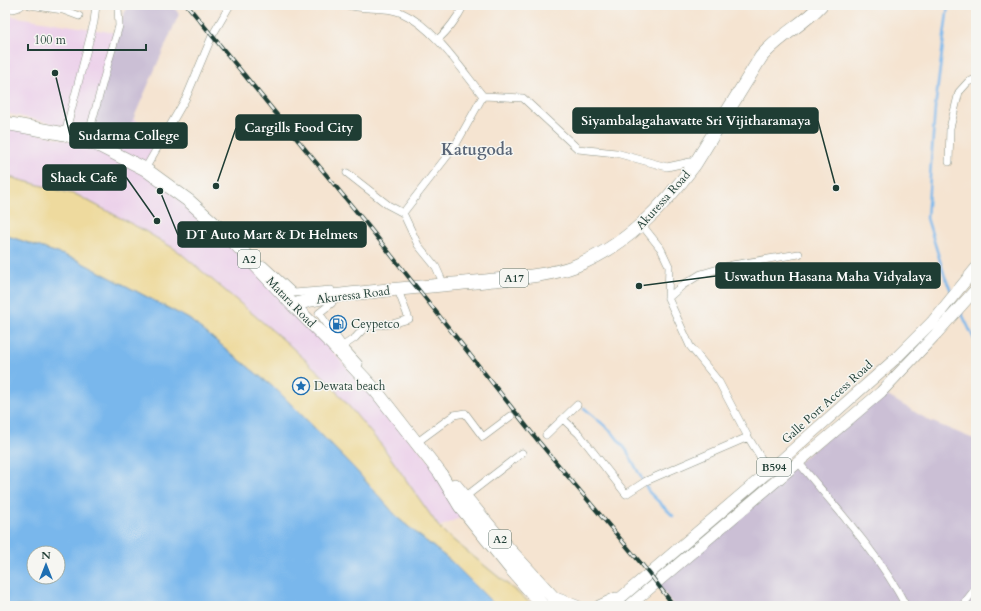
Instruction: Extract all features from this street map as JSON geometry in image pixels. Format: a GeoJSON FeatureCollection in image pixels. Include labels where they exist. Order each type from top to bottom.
{"type":"FeatureCollection","features":[{"type":"Feature","properties":{"kind":"highway","name":"Akuressa Road"},"geometry":{"type":"LineString","coordinates":[[294,305],[332,296],[516,278],[554,272],[589,260],[616,245],[642,225],[673,193],[695,164],[761,57],[780,38],[808,18],[821,5]]}},
{"type":"Feature","properties":{"kind":"highway","name":"Matara Road"},"geometry":{"type":"LineString","coordinates":[[5,123],[65,134],[87,140],[118,154],[145,169],[189,201],[230,238],[334,345],[376,391],[440,473],[460,506],[511,569],[552,603]]}},
{"type":"Feature","properties":{"kind":"highway","name":"Matara Road"},"geometry":{"type":"LineString","coordinates":[[440,473],[455,484],[552,603]]}},
{"type":"Feature","properties":{"kind":"main road","name":"Galle Port Access Road"},"geometry":{"type":"LineString","coordinates":[[611,606],[770,471],[894,360],[932,322],[976,268]]}},
{"type":"Feature","properties":{"kind":"main road","name":"B594"},"geometry":{"type":"LineString","coordinates":[[629,606],[636,602],[881,392],[976,289]]}},
{"type":"Feature","properties":{"kind":"main road"},"geometry":{"type":"LineString","coordinates":[[598,606],[605,604],[627,592]]}},
{"type":"Feature","properties":{"kind":"main road"},"geometry":{"type":"LineString","coordinates":[[552,603],[577,606]]}},
{"type":"Feature","properties":{"kind":"street"},"geometry":{"type":"LineString","coordinates":[[5,8],[8,9],[22,5]]}},
{"type":"Feature","properties":{"kind":"street"},"geometry":{"type":"LineString","coordinates":[[30,5],[63,10],[79,16]]}},
{"type":"Feature","properties":{"kind":"street"},"geometry":{"type":"LineString","coordinates":[[65,134],[94,22],[96,5]]}},
{"type":"Feature","properties":{"kind":"street"},"geometry":{"type":"LineString","coordinates":[[145,169],[186,98],[212,36],[230,5]]}},
{"type":"Feature","properties":{"kind":"street"},"geometry":{"type":"LineString","coordinates":[[347,5],[357,9],[390,10],[402,13],[425,28],[437,40],[483,96],[523,98],[578,149],[616,153],[667,167],[690,162],[695,164]]}},
{"type":"Feature","properties":{"kind":"street"},"geometry":{"type":"LineString","coordinates":[[437,40],[442,36],[464,5]]}},
{"type":"Feature","properties":{"kind":"street"},"geometry":{"type":"LineString","coordinates":[[87,140],[119,26],[118,8]]}},
{"type":"Feature","properties":{"kind":"street"},"geometry":{"type":"LineString","coordinates":[[949,162],[950,128],[959,92],[968,82],[976,79]]}},
{"type":"Feature","properties":{"kind":"street"},"geometry":{"type":"LineString","coordinates":[[402,213],[455,146],[483,96]]}},
{"type":"Feature","properties":{"kind":"street"},"geometry":{"type":"LineString","coordinates":[[347,173],[388,205],[402,213],[418,244],[436,267],[444,285]]}},
{"type":"Feature","properties":{"kind":"street"},"geometry":{"type":"LineString","coordinates":[[642,225],[661,249],[669,266],[668,298],[690,346],[719,382],[748,436],[770,471]]}},
{"type":"Feature","properties":{"kind":"street"},"geometry":{"type":"LineString","coordinates":[[230,238],[235,238],[294,293],[331,290],[332,303],[319,313],[343,346],[380,387],[416,443],[454,415],[465,413],[484,437],[511,416]]}},
{"type":"Feature","properties":{"kind":"street"},"geometry":{"type":"LineString","coordinates":[[668,298],[683,285],[701,274],[732,265],[799,254]]}},
{"type":"Feature","properties":{"kind":"street"},"geometry":{"type":"LineString","coordinates":[[343,346],[355,338],[366,326],[392,324],[410,320],[398,290]]}},
{"type":"Feature","properties":{"kind":"street"},"geometry":{"type":"LineString","coordinates":[[546,435],[577,405]]}},
{"type":"Feature","properties":{"kind":"street"},"geometry":{"type":"LineString","coordinates":[[563,419],[579,434],[626,494],[646,481],[748,436]]}},
{"type":"Feature","properties":{"kind":"street"},"geometry":{"type":"LineString","coordinates":[[465,497],[522,453]]}},
{"type":"Feature","properties":{"kind":"street"},"geometry":{"type":"LineString","coordinates":[[799,463],[880,563],[895,584],[906,606]]}},
{"type":"Feature","properties":{"kind":"street"},"geometry":{"type":"LineString","coordinates":[[962,606],[976,588]]}},
{"type":"Feature","properties":{"kind":"shaded area"},"geometry":{"type":"Polygon","coordinates":[[[128,5],[172,5],[179,14],[118,154],[87,140],[116,33],[128,5]]]}},
{"type":"Feature","properties":{"kind":"shaded area"},"geometry":{"type":"Polygon","coordinates":[[[5,15],[116,33],[89,133],[5,113],[5,15]]]}},
{"type":"Feature","properties":{"kind":"shaded area"},"geometry":{"type":"Polygon","coordinates":[[[133,119],[164,136],[145,169],[272,283],[440,473],[462,517],[439,527],[383,447],[327,380],[255,315],[178,251],[145,231],[77,195],[5,176],[5,127],[46,135],[118,154],[133,119]]]}},
{"type":"Feature","properties":{"kind":"shaded area"},"geometry":{"type":"Polygon","coordinates":[[[881,392],[930,421],[976,440],[976,606],[674,606],[657,583],[881,392]]]}},
{"type":"Feature","properties":{"kind":"sand","name":"Dewata beach"},"geometry":{"type":"Polygon","coordinates":[[[5,176],[77,195],[145,231],[178,251],[285,341],[327,380],[383,447],[439,527],[534,606],[496,606],[452,562],[399,519],[354,468],[278,391],[189,319],[75,259],[5,235],[5,176]]]}},
{"type":"Feature","properties":{"kind":"water"},"geometry":{"type":"Polygon","coordinates":[[[5,235],[75,259],[189,319],[278,391],[354,468],[399,519],[452,562],[496,606],[5,606],[5,235]]]}},
{"type":"Feature","properties":{"kind":"waterway"},"geometry":{"type":"LineString","coordinates":[[948,5],[935,108],[927,218],[945,277],[952,293]]}},
{"type":"Feature","properties":{"kind":"waterway"},"geometry":{"type":"LineString","coordinates":[[961,312],[976,343]]}},
{"type":"Feature","properties":{"kind":"waterway"},"geometry":{"type":"LineString","coordinates":[[584,408],[612,432],[627,451],[649,492],[673,516]]}},
{"type":"Feature","properties":{"kind":"railway"},"geometry":{"type":"LineString","coordinates":[[187,5],[369,227],[539,442],[649,573],[674,606]]}},
{"type":"Feature","properties":{"kind":"place","name":"Sudarma College"},"geometry":{"type":"Point","coordinates":[55,73]}},
{"type":"Feature","properties":{"kind":"place","name":"Cargills Food City"},"geometry":{"type":"Point","coordinates":[216,186]}},
{"type":"Feature","properties":{"kind":"place","name":"Siyambalagahawatte Sri Vijitharamaya"},"geometry":{"type":"Point","coordinates":[836,188]}},
{"type":"Feature","properties":{"kind":"place","name":"DT Auto Mart & Dt Helmets"},"geometry":{"type":"Point","coordinates":[160,191]}},
{"type":"Feature","properties":{"kind":"place","name":"Shack Cafe"},"geometry":{"type":"Point","coordinates":[157,221]}},
{"type":"Feature","properties":{"kind":"place","name":"Uswathun Hasana Maha Vidyalaya"},"geometry":{"type":"Point","coordinates":[639,286]}},
{"type":"Feature","properties":{"kind":"place","name":"Ceypetco"},"geometry":{"type":"Point","coordinates":[338,324]}},
{"type":"Feature","properties":{"kind":"place","name":"Dewata beach"},"geometry":{"type":"Point","coordinates":[301,386]}},
{"type":"Feature","properties":{"kind":"district","name":"Katugoda"},"geometry":{"type":"Point","coordinates":[477,149]}}]}
